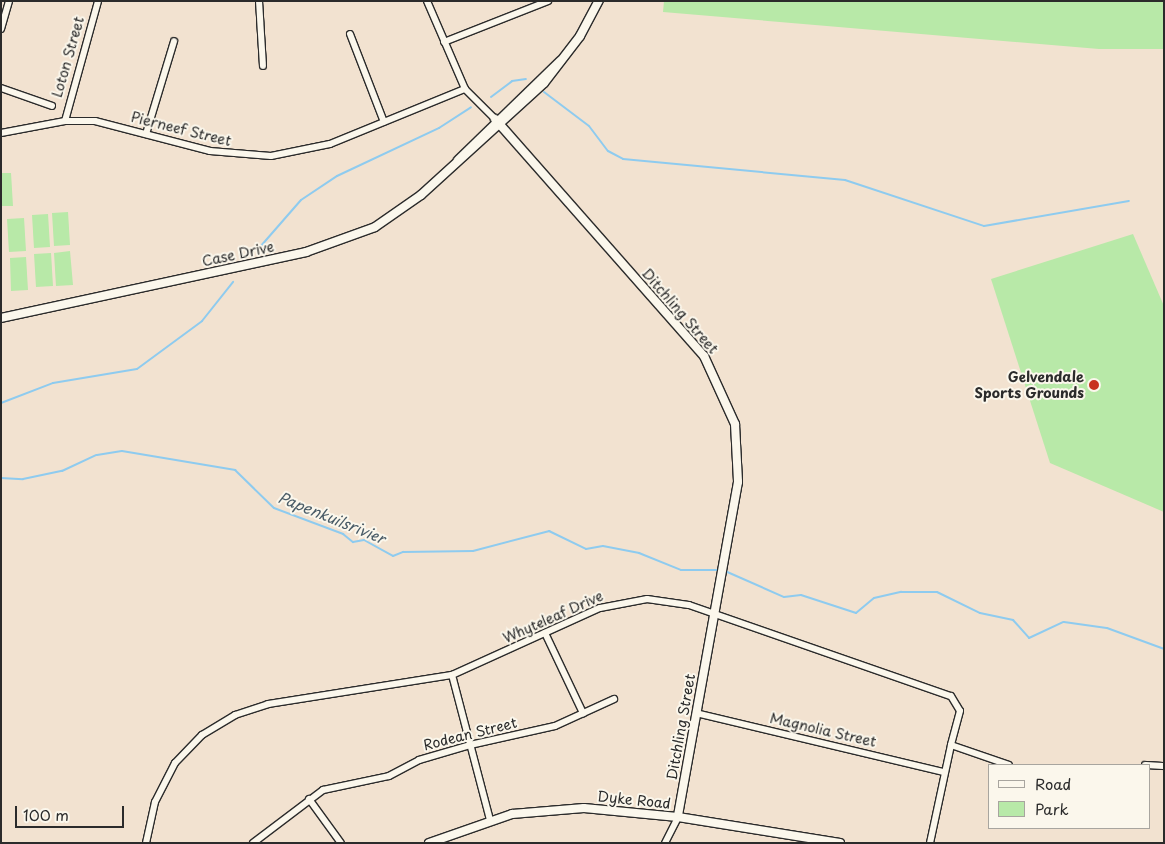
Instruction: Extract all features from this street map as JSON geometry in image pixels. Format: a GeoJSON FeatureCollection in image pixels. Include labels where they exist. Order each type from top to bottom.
{"type":"FeatureCollection","features":[{"type":"Feature","properties":{"kind":"street"},"geometry":{"type":"LineString","coordinates":[[1,29],[9,1]]}},
{"type":"Feature","properties":{"kind":"street","name":"Loton Street"},"geometry":{"type":"LineString","coordinates":[[65,121],[98,1]]}},
{"type":"Feature","properties":{"kind":"street"},"geometry":{"type":"LineString","coordinates":[[259,1],[263,66]]}},
{"type":"Feature","properties":{"kind":"street","name":"Ditchling Street"},"geometry":{"type":"LineString","coordinates":[[427,1],[465,89],[498,122],[704,356],[724,390],[735,424],[738,463],[678,817]]}},
{"type":"Feature","properties":{"kind":"street"},"geometry":{"type":"LineString","coordinates":[[524,1],[528,9]]}},
{"type":"Feature","properties":{"kind":"street"},"geometry":{"type":"LineString","coordinates":[[444,42],[548,1]]}},
{"type":"Feature","properties":{"kind":"street","name":"Case Drive"},"geometry":{"type":"LineString","coordinates":[[1,318],[329,245],[393,216],[457,162],[562,60],[599,1]]}},
{"type":"Feature","properties":{"kind":"street"},"geometry":{"type":"LineString","coordinates":[[350,34],[384,122]]}},
{"type":"Feature","properties":{"kind":"street"},"geometry":{"type":"LineString","coordinates":[[146,134],[174,41]]}},
{"type":"Feature","properties":{"kind":"street"},"geometry":{"type":"LineString","coordinates":[[1,88],[52,106]]}},
{"type":"Feature","properties":{"kind":"street","name":"Pierneef Street"},"geometry":{"type":"LineString","coordinates":[[1,133],[65,121],[102,122],[223,154],[271,156],[330,144],[465,89]]}},
{"type":"Feature","properties":{"kind":"street","name":"Whyteleaf Drive"},"geometry":{"type":"LineString","coordinates":[[146,843],[155,802],[170,772],[195,741],[223,720],[268,704],[452,675],[600,608],[631,601],[662,600],[713,613],[955,698],[960,711],[943,772],[930,843]]}},
{"type":"Feature","properties":{"kind":"street"},"geometry":{"type":"LineString","coordinates":[[545,633],[583,713]]}},
{"type":"Feature","properties":{"kind":"street"},"geometry":{"type":"LineString","coordinates":[[452,675],[490,820]]}},
{"type":"Feature","properties":{"kind":"street","name":"Rodean Street"},"geometry":{"type":"LineString","coordinates":[[252,843],[309,800],[332,786],[388,776],[418,760],[470,745],[550,728],[614,699]]}},
{"type":"Feature","properties":{"kind":"street","name":"Magnolia Street"},"geometry":{"type":"LineString","coordinates":[[696,713],[943,772]]}},
{"type":"Feature","properties":{"kind":"street"},"geometry":{"type":"LineString","coordinates":[[951,746],[1006,764]]}},
{"type":"Feature","properties":{"kind":"street"},"geometry":{"type":"LineString","coordinates":[[1150,765],[1164,766]]}},
{"type":"Feature","properties":{"kind":"street"},"geometry":{"type":"LineString","coordinates":[[309,800],[341,843]]}},
{"type":"Feature","properties":{"kind":"street","name":"Dyke Road"},"geometry":{"type":"LineString","coordinates":[[429,843],[490,820],[568,808],[678,817],[840,843]]}},
{"type":"Feature","properties":{"kind":"street"},"geometry":{"type":"LineString","coordinates":[[665,843],[678,817]]}},
{"type":"Feature","properties":{"kind":"green space"},"geometry":{"type":"Polygon","coordinates":[[[664,1],[1164,1],[1164,49],[1099,49],[663,12],[664,1]]]}},
{"type":"Feature","properties":{"kind":"green space"},"geometry":{"type":"Polygon","coordinates":[[[1,173],[11,173],[13,206],[1,206],[1,173]]]}},
{"type":"Feature","properties":{"kind":"green space"},"geometry":{"type":"Polygon","coordinates":[[[68,212],[70,245],[54,246],[52,213],[68,212]]]}},
{"type":"Feature","properties":{"kind":"green space"},"geometry":{"type":"Polygon","coordinates":[[[48,214],[50,247],[34,248],[32,215],[48,214]]]}},
{"type":"Feature","properties":{"kind":"green space"},"geometry":{"type":"Polygon","coordinates":[[[24,218],[26,251],[9,252],[7,219],[24,218]]]}},
{"type":"Feature","properties":{"kind":"green space","name":"Gelvendale Sports Grounds"},"geometry":{"type":"Polygon","coordinates":[[[1133,234],[1164,306],[1164,512],[1050,463],[991,279],[1133,234]]]}},
{"type":"Feature","properties":{"kind":"green space"},"geometry":{"type":"Polygon","coordinates":[[[70,251],[73,285],[56,286],[54,253],[70,251]]]}},
{"type":"Feature","properties":{"kind":"green space"},"geometry":{"type":"Polygon","coordinates":[[[51,253],[53,286],[36,287],[34,254],[51,253]]]}},
{"type":"Feature","properties":{"kind":"green space"},"geometry":{"type":"Polygon","coordinates":[[[26,257],[28,290],[11,291],[10,258],[26,257]]]}},
{"type":"Feature","properties":{"kind":"waterway"},"geometry":{"type":"LineString","coordinates":[[491,97],[512,81],[526,79]]}},
{"type":"Feature","properties":{"kind":"waterway"},"geometry":{"type":"LineString","coordinates":[[544,92],[589,126],[608,151],[623,159],[845,180],[984,226],[1129,201]]}},
{"type":"Feature","properties":{"kind":"waterway"},"geometry":{"type":"LineString","coordinates":[[260,247],[301,200],[337,176],[439,128],[471,107]]}},
{"type":"Feature","properties":{"kind":"waterway"},"geometry":{"type":"LineString","coordinates":[[1,403],[53,383],[137,369],[202,321],[233,282]]}},
{"type":"Feature","properties":{"kind":"waterway","name":"Papenkuilsrivier"},"geometry":{"type":"LineString","coordinates":[[1,478],[23,479],[62,471],[97,455],[122,451],[235,470],[274,508],[343,534],[353,542],[364,540],[393,556],[403,552],[473,551],[549,531],[586,549],[603,546],[639,553],[681,570],[720,570]]}},
{"type":"Feature","properties":{"kind":"waterway","name":"Papenkuilsrivier"},"geometry":{"type":"LineString","coordinates":[[725,571],[784,597],[801,595],[856,613],[874,598],[901,592],[937,592],[980,613],[1013,620],[1029,638],[1064,622],[1107,628],[1164,649]]}},
{"type":"Feature","properties":{"kind":"place","name":"Gelvendale Sports Grounds"},"geometry":{"type":"Point","coordinates":[1094,385]}}]}
